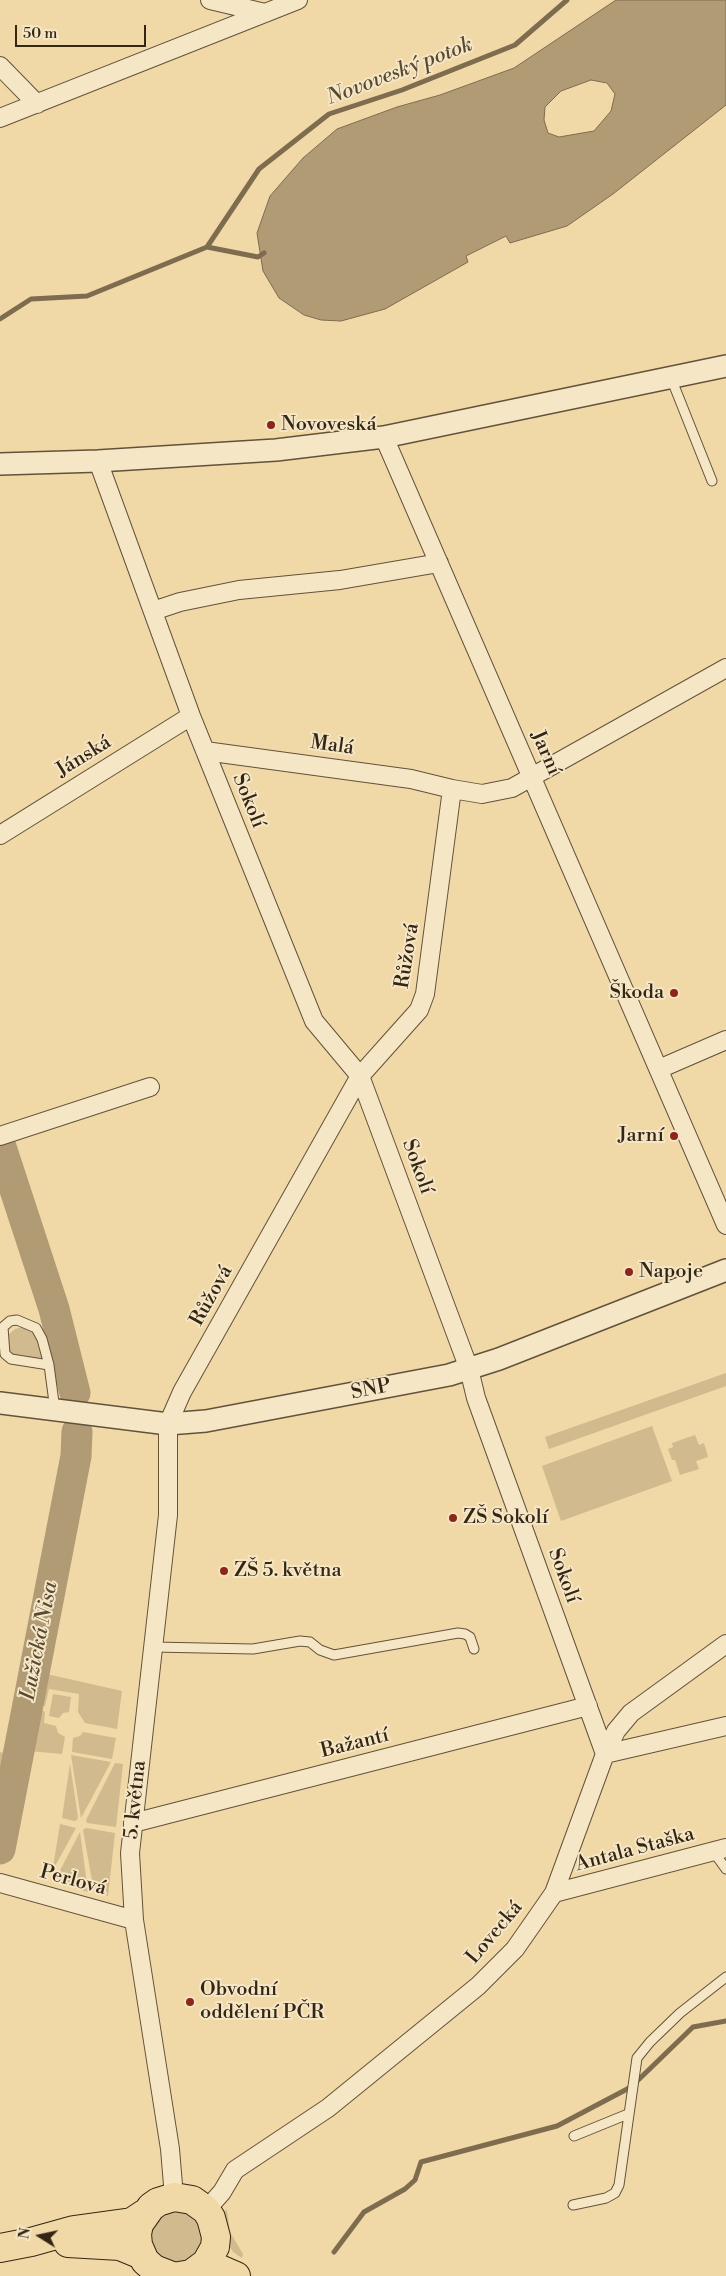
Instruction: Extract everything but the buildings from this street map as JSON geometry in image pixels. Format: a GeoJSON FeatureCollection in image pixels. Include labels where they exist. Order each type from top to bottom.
{"type":"FeatureCollection","features":[{"type":"Feature","properties":{"kind":"main road"},"geometry":{"type":"LineString","coordinates":[[0,2248],[74,2230],[132,2222],[158,2202],[190,2196],[211,2218],[216,2237],[208,2260],[191,2274],[161,2272],[130,2249],[101,2244],[31,2242]]}},
{"type":"Feature","properties":{"kind":"main road"},"geometry":{"type":"LineString","coordinates":[[144,2214],[137,2234],[161,2272]]}},
{"type":"Feature","properties":{"kind":"main road"},"geometry":{"type":"LineString","coordinates":[[208,2260],[236,2276]]}},
{"type":"Feature","properties":{"kind":"street"},"geometry":{"type":"LineString","coordinates":[[210,0],[265,13]]}},
{"type":"Feature","properties":{"kind":"street"},"geometry":{"type":"LineString","coordinates":[[0,118],[298,0]]}},
{"type":"Feature","properties":{"kind":"street"},"geometry":{"type":"LineString","coordinates":[[0,66],[37,104]]}},
{"type":"Feature","properties":{"kind":"street"},"geometry":{"type":"LineString","coordinates":[[0,464],[98,461],[276,450],[384,437],[726,366]]}},
{"type":"Feature","properties":{"kind":"street","name":"Jarní"},"geometry":{"type":"LineString","coordinates":[[384,437],[726,1225]]}},
{"type":"Feature","properties":{"kind":"street","name":"Sokolí"},"geometry":{"type":"LineString","coordinates":[[98,461],[191,716],[314,1021],[360,1076],[468,1369],[476,1398],[605,1754]]}},
{"type":"Feature","properties":{"kind":"street"},"geometry":{"type":"LineString","coordinates":[[153,611],[180,602],[239,590],[340,580],[439,563]]}},
{"type":"Feature","properties":{"kind":"street"},"geometry":{"type":"LineString","coordinates":[[452,790],[482,794],[512,788],[533,778],[726,668]]}},
{"type":"Feature","properties":{"kind":"street","name":"Jánská"},"geometry":{"type":"LineString","coordinates":[[0,835],[191,716]]}},
{"type":"Feature","properties":{"kind":"street","name":"Malá"},"geometry":{"type":"LineString","coordinates":[[205,751],[411,779],[452,790]]}},
{"type":"Feature","properties":{"kind":"street","name":"Růžová"},"geometry":{"type":"LineString","coordinates":[[168,1424],[187,1384],[360,1076],[419,1010],[425,994],[452,790]]}},
{"type":"Feature","properties":{"kind":"street"},"geometry":{"type":"LineString","coordinates":[[659,1069],[726,1040]]}},
{"type":"Feature","properties":{"kind":"street"},"geometry":{"type":"LineString","coordinates":[[6,1134],[150,1087]]}},
{"type":"Feature","properties":{"kind":"street","name":"SNP"},"geometry":{"type":"LineString","coordinates":[[0,1403],[168,1424],[206,1421],[449,1375],[499,1359],[726,1270]]}},
{"type":"Feature","properties":{"kind":"street","name":"5. května"},"geometry":{"type":"LineString","coordinates":[[168,1424],[168,1515],[130,1853],[134,1920],[190,2196]]}},
{"type":"Feature","properties":{"kind":"street","name":"Lovecká"},"geometry":{"type":"LineString","coordinates":[[190,2196],[235,2170],[328,2108],[478,1986],[515,1949],[554,1893],[605,1754],[616,1731],[631,1713],[726,1644]]}},
{"type":"Feature","properties":{"kind":"street","name":"Bažantí"},"geometry":{"type":"LineString","coordinates":[[133,1823],[588,1706]]}},
{"type":"Feature","properties":{"kind":"street"},"geometry":{"type":"LineString","coordinates":[[605,1754],[726,1726]]}},
{"type":"Feature","properties":{"kind":"street","name":"Antala Staška"},"geometry":{"type":"LineString","coordinates":[[554,1893],[720,1850]]}},
{"type":"Feature","properties":{"kind":"street","name":"Perlová"},"geometry":{"type":"LineString","coordinates":[[4,1884],[134,1920]]}},
{"type":"Feature","properties":{"kind":"lane"},"geometry":{"type":"LineString","coordinates":[[671,378],[712,481]]}},
{"type":"Feature","properties":{"kind":"lane"},"geometry":{"type":"LineString","coordinates":[[49,1365],[11,1359],[5,1354],[3,1328],[10,1321],[17,1320],[36,1328],[42,1339],[49,1365],[55,1410]]}},
{"type":"Feature","properties":{"kind":"lane"},"geometry":{"type":"LineString","coordinates":[[153,1647],[253,1649],[300,1640],[310,1642],[320,1650],[334,1655],[458,1633],[470,1637],[474,1649]]}},
{"type":"Feature","properties":{"kind":"lane"},"geometry":{"type":"LineString","coordinates":[[720,1850],[726,1869]]}},
{"type":"Feature","properties":{"kind":"lane"},"geometry":{"type":"LineString","coordinates":[[573,2204],[606,2198],[615,2193],[618,2185],[637,2058],[650,2042],[680,2013],[726,1977]]}},
{"type":"Feature","properties":{"kind":"lane"},"geometry":{"type":"LineString","coordinates":[[574,2136],[628,2114]]}},
{"type":"Feature","properties":{"kind":"shaded area"},"geometry":{"type":"Polygon","coordinates":[[[616,0],[726,0],[726,105],[613,194],[567,226],[510,243],[506,236],[466,256],[468,262],[385,309],[341,321],[321,320],[304,315],[279,298],[263,271],[257,233],[270,196],[303,158],[337,129],[514,68],[616,0]],[[591,80],[561,91],[545,107],[544,120],[548,133],[559,137],[594,131],[611,111],[615,94],[607,83],[591,80]]]}},
{"type":"Feature","properties":{"kind":"shaded area"},"geometry":{"type":"Polygon","coordinates":[[[23,1327],[31,1331],[37,1338],[43,1359],[19,1357],[13,1355],[9,1350],[8,1335],[15,1329],[23,1327]]]}},
{"type":"Feature","properties":{"kind":"shaded area"},"geometry":{"type":"Polygon","coordinates":[[[726,1373],[726,1386],[549,1449],[545,1437],[726,1373]]]}},
{"type":"Feature","properties":{"kind":"shaded area"},"geometry":{"type":"Polygon","coordinates":[[[652,1426],[672,1481],[561,1521],[542,1466],[652,1426]]]}},
{"type":"Feature","properties":{"kind":"shaded area"},"geometry":{"type":"Polygon","coordinates":[[[695,1435],[699,1445],[704,1443],[708,1457],[696,1461],[699,1469],[680,1475],[675,1460],[672,1460],[668,1449],[673,1447],[672,1443],[695,1435]]]}},
{"type":"Feature","properties":{"kind":"shaded area"},"geometry":{"type":"Polygon","coordinates":[[[43,1675],[51,1675],[122,1691],[117,1729],[85,1723],[78,1712],[79,1694],[49,1689],[45,1706],[37,1704],[43,1675]]]}},
{"type":"Feature","properties":{"kind":"shaded area"},"geometry":{"type":"Polygon","coordinates":[[[53,1694],[71,1697],[69,1712],[63,1713],[59,1718],[49,1716],[53,1694]]]}},
{"type":"Feature","properties":{"kind":"shaded area"},"geometry":{"type":"Polygon","coordinates":[[[37,1708],[45,1712],[44,1723],[56,1726],[58,1733],[65,1737],[62,1754],[29,1751],[37,1708]]]}},
{"type":"Feature","properties":{"kind":"shaded area"},"geometry":{"type":"Polygon","coordinates":[[[83,1732],[116,1738],[112,1759],[72,1752],[73,1738],[80,1736],[83,1732]]]}},
{"type":"Feature","properties":{"kind":"shaded area"},"geometry":{"type":"Polygon","coordinates":[[[0,1752],[12,1756],[3,1801],[0,1801],[0,1752]]]}},
{"type":"Feature","properties":{"kind":"shaded area"},"geometry":{"type":"Polygon","coordinates":[[[71,1755],[111,1762],[81,1818],[71,1755]]]}},
{"type":"Feature","properties":{"kind":"shaded area"},"geometry":{"type":"Polygon","coordinates":[[[115,1763],[123,1764],[116,1827],[87,1823],[86,1820],[115,1763]]]}},
{"type":"Feature","properties":{"kind":"shaded area"},"geometry":{"type":"Polygon","coordinates":[[[70,1764],[78,1817],[74,1821],[62,1818],[70,1764]]]}},
{"type":"Feature","properties":{"kind":"shaded area"},"geometry":{"type":"Polygon","coordinates":[[[60,1824],[76,1828],[54,1868],[53,1867],[60,1824]]]}},
{"type":"Feature","properties":{"kind":"shaded area"},"geometry":{"type":"Polygon","coordinates":[[[86,1828],[115,1833],[108,1896],[94,1892],[83,1830],[86,1828]]]}},
{"type":"Feature","properties":{"kind":"shaded area"},"geometry":{"type":"Polygon","coordinates":[[[80,1832],[88,1892],[54,1882],[80,1832]]]}},
{"type":"Feature","properties":{"kind":"shaded area"},"geometry":{"type":"Polygon","coordinates":[[[176,2209],[188,2212],[200,2224],[204,2240],[202,2248],[184,2265],[160,2262],[147,2236],[160,2214],[176,2209]]]}},
{"type":"Feature","properties":{"kind":"shaded area"},"geometry":{"type":"Polygon","coordinates":[[[227,2210],[230,2232],[243,2254],[242,2258],[233,2252],[228,2244],[224,2220],[224,2211],[227,2210]]]}},
{"type":"Feature","properties":{"kind":"waterway","name":"Novoveský potok"},"geometry":{"type":"LineString","coordinates":[[0,319],[31,299],[87,296],[207,247],[259,169],[329,114],[402,90],[515,45],[567,0]]}},
{"type":"Feature","properties":{"kind":"waterway"},"geometry":{"type":"LineString","coordinates":[[207,247],[258,257],[264,253]]}},
{"type":"Feature","properties":{"kind":"waterway","name":"Lužická Nisa"},"geometry":{"type":"LineString","coordinates":[[0,1144],[54,1309],[75,1393]]}},
{"type":"Feature","properties":{"kind":"waterway","name":"Lužická Nisa"},"geometry":{"type":"LineString","coordinates":[[0,1849],[76,1456],[77,1432]]}},
{"type":"Feature","properties":{"kind":"waterway"},"geometry":{"type":"LineString","coordinates":[[334,2252],[364,2212],[405,2189],[415,2180],[421,2162],[557,2126],[631,2087],[693,2027],[726,2021]]}},
{"type":"Feature","properties":{"kind":"place","name":"Novoveská"},"geometry":{"type":"Point","coordinates":[271,425]}},
{"type":"Feature","properties":{"kind":"place","name":"Škoda"},"geometry":{"type":"Point","coordinates":[674,993]}},
{"type":"Feature","properties":{"kind":"place","name":"Jarní"},"geometry":{"type":"Point","coordinates":[674,1136]}},
{"type":"Feature","properties":{"kind":"place","name":"Napoje"},"geometry":{"type":"Point","coordinates":[629,1272]}},
{"type":"Feature","properties":{"kind":"place","name":"ZŠ Sokolí"},"geometry":{"type":"Point","coordinates":[453,1518]}},
{"type":"Feature","properties":{"kind":"place","name":"ZŠ 5. května"},"geometry":{"type":"Point","coordinates":[224,1571]}},
{"type":"Feature","properties":{"kind":"place","name":"Obvodní oddělení PČR"},"geometry":{"type":"Point","coordinates":[190,2002]}}]}
